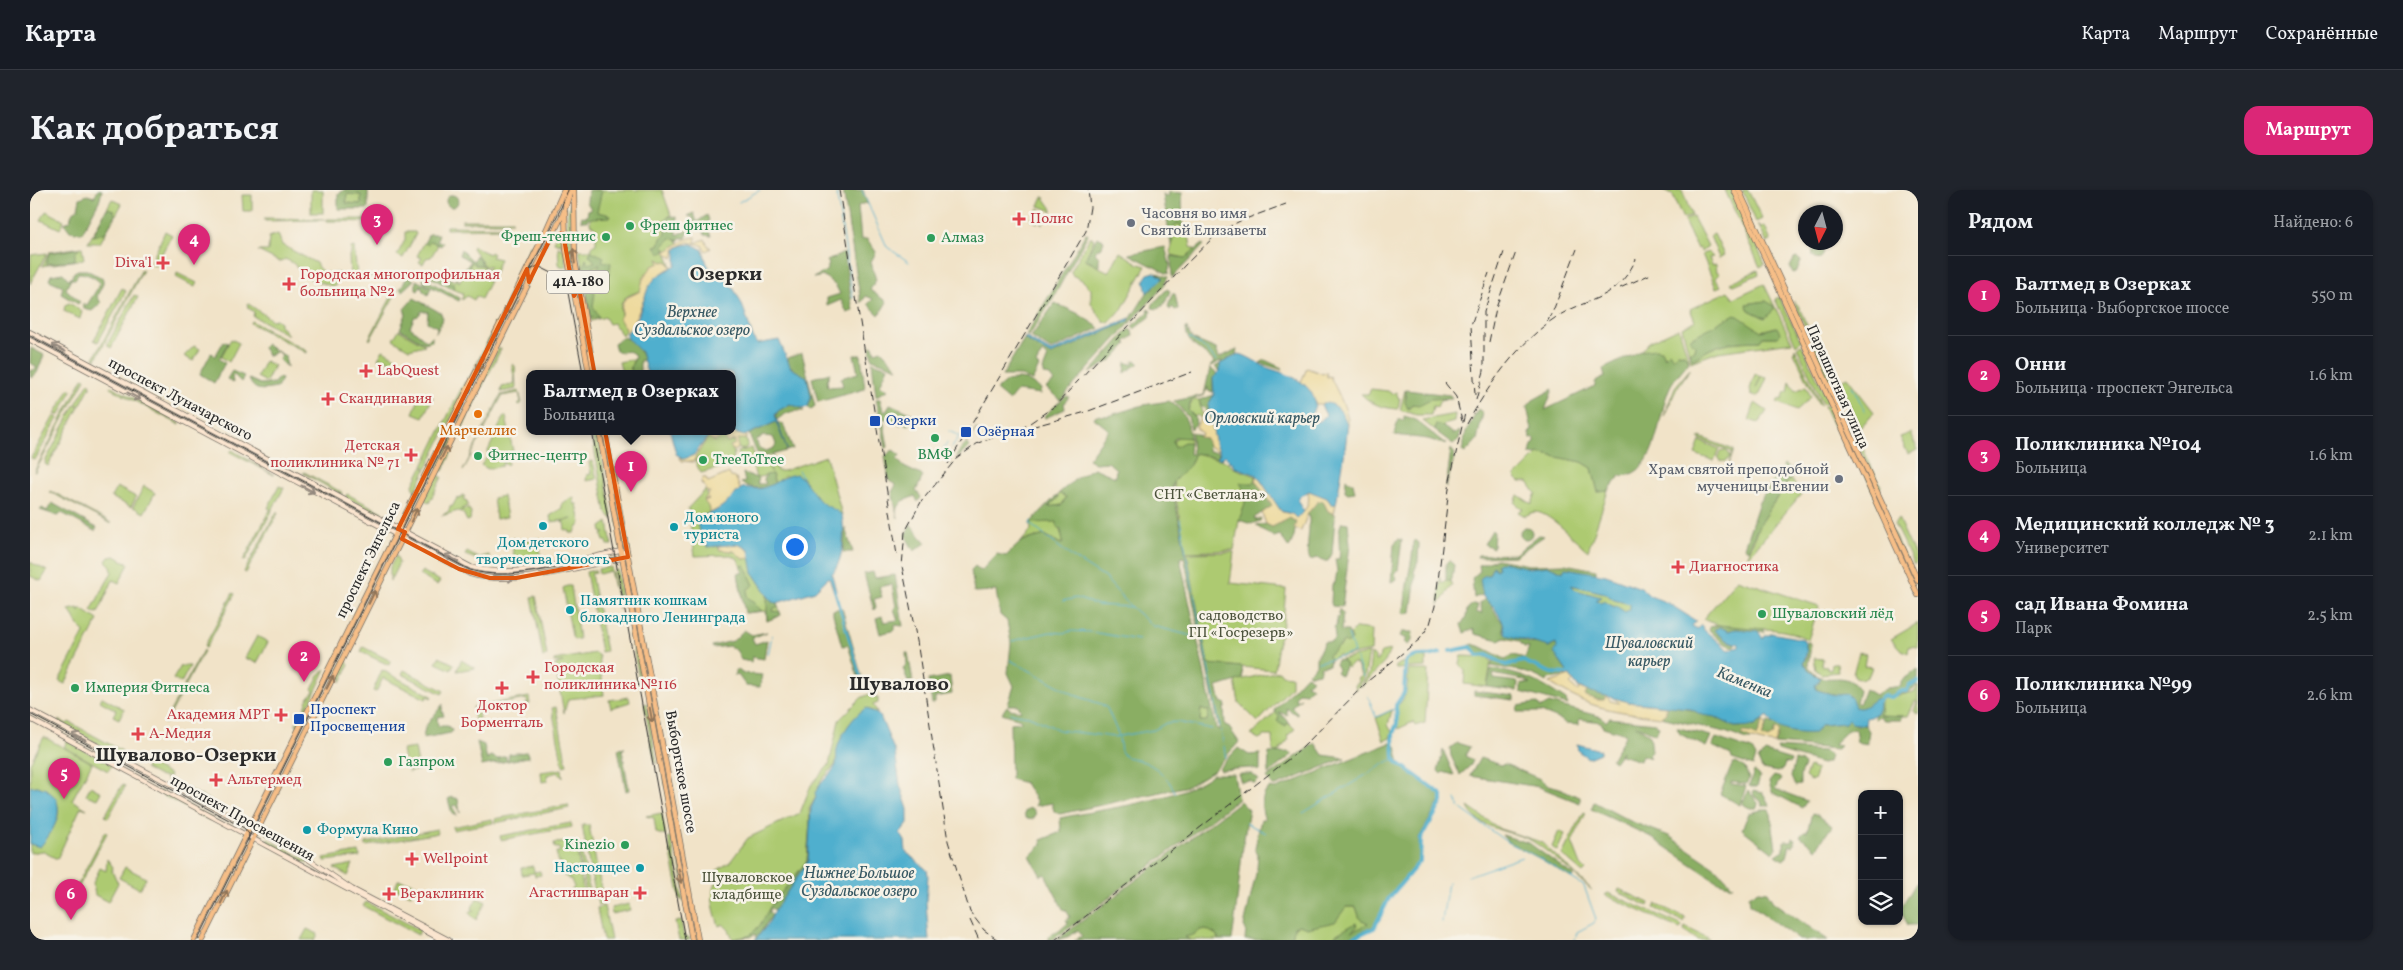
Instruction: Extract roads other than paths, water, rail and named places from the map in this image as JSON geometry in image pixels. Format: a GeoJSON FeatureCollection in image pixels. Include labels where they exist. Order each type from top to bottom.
{"type":"FeatureCollection","features":[{"type":"Feature","properties":{"kind":"main road","name":"41А-180"},"geometry":{"type":"LineString","coordinates":[[565,190],[565,235],[588,370]]}},
{"type":"Feature","properties":{"kind":"main road","name":"проспект Энгельса"},"geometry":{"type":"LineString","coordinates":[[194,940],[565,190]]}},
{"type":"Feature","properties":{"kind":"main road","name":"41А-180"},"geometry":{"type":"LineString","coordinates":[[572,190],[573,234],[579,288],[593,370]]}},
{"type":"Feature","properties":{"kind":"main road","name":"проспект Энгельса"},"geometry":{"type":"LineString","coordinates":[[203,940],[532,277],[572,190]]}},
{"type":"Feature","properties":{"kind":"main road","name":"Парашютная улица"},"geometry":{"type":"LineString","coordinates":[[1734,190],[1789,305]]}},
{"type":"Feature","properties":{"kind":"main road","name":"Парашютная улица"},"geometry":{"type":"LineString","coordinates":[[1739,190],[1917,588],[1918,595]]}},
{"type":"Feature","properties":{"kind":"main road"},"geometry":{"type":"LineString","coordinates":[[552,235],[560,232],[565,235]]}},
{"type":"Feature","properties":{"kind":"main road"},"geometry":{"type":"LineString","coordinates":[[527,270],[532,277]]}},
{"type":"Feature","properties":{"kind":"main road"},"geometry":{"type":"LineString","coordinates":[[573,289],[579,288]]}},
{"type":"Feature","properties":{"kind":"main road","name":"проспект Луначарского"},"geometry":{"type":"LineString","coordinates":[[30,332],[462,563],[492,572],[519,571],[621,551]]}},
{"type":"Feature","properties":{"kind":"main road","name":"проспект Луначарского"},"geometry":{"type":"LineString","coordinates":[[30,340],[459,570],[490,578],[516,578],[622,558],[627,554]]}},
{"type":"Feature","properties":{"kind":"main road","name":"Парашютная улица"},"geometry":{"type":"LineString","coordinates":[[1830,395],[1918,581]]}},
{"type":"Feature","properties":{"kind":"main road","name":"Выборгское шоссе"},"geometry":{"type":"LineString","coordinates":[[600,435],[692,940]]}},
{"type":"Feature","properties":{"kind":"main road","name":"Выборгское шоссе"},"geometry":{"type":"LineString","coordinates":[[606,435],[698,940]]}},
{"type":"Feature","properties":{"kind":"main road"},"geometry":{"type":"LineString","coordinates":[[621,551],[627,554]]}},
{"type":"Feature","properties":{"kind":"main road","name":"проспект Просвещения"},"geometry":{"type":"LineString","coordinates":[[30,710],[310,858],[352,889],[449,940]]}},
{"type":"Feature","properties":{"kind":"main road","name":"проспект Просвещения"},"geometry":{"type":"LineString","coordinates":[[30,719],[442,940]]}},
{"type":"Feature","properties":{"kind":"water","name":"Верхнее Суздальское озеро"},"geometry":{"type":"Polygon","coordinates":[[[692,244],[703,250],[709,266],[713,270],[717,270],[717,273],[721,273],[721,276],[734,290],[741,302],[757,344],[779,340],[791,368],[807,377],[811,397],[808,407],[801,408],[790,404],[775,415],[787,450],[776,422],[744,436],[736,434],[736,370],[646,370],[641,352],[627,338],[626,334],[637,320],[648,288],[656,277],[676,265],[676,252],[678,247],[692,244]]]}},
{"type":"Feature","properties":{"kind":"water"},"geometry":{"type":"Polygon","coordinates":[[[1155,272],[1163,278],[1147,293],[1144,280],[1148,274],[1155,272]]]}},
{"type":"Feature","properties":{"kind":"water"},"geometry":{"type":"Polygon","coordinates":[[[1130,318],[1129,321],[1051,355],[1024,339],[1025,337],[1051,352],[1130,318]]]}},
{"type":"Feature","properties":{"kind":"water","name":"Орловский карьер"},"geometry":{"type":"Polygon","coordinates":[[[1239,354],[1267,368],[1291,376],[1310,390],[1315,404],[1312,415],[1316,422],[1326,415],[1321,405],[1323,403],[1332,404],[1341,412],[1347,424],[1347,429],[1336,504],[1332,505],[1327,498],[1309,491],[1300,496],[1298,501],[1304,512],[1296,518],[1292,514],[1281,511],[1257,475],[1235,467],[1225,455],[1221,459],[1217,458],[1220,453],[1216,446],[1208,405],[1214,395],[1213,378],[1220,371],[1220,364],[1239,354]]]}},
{"type":"Feature","properties":{"kind":"water"},"geometry":{"type":"Polygon","coordinates":[[[671,435],[709,435],[694,455],[684,459],[676,454],[671,435]]]}},
{"type":"Feature","properties":{"kind":"water"},"geometry":{"type":"Polygon","coordinates":[[[796,474],[803,479],[821,502],[842,515],[843,546],[839,561],[832,574],[836,591],[834,592],[829,577],[815,591],[777,603],[772,602],[753,573],[749,550],[738,544],[708,547],[702,541],[697,523],[700,516],[718,509],[742,488],[762,488],[796,474]]]}},
{"type":"Feature","properties":{"kind":"water","name":"Шуваловский карьер"},"geometry":{"type":"Polygon","coordinates":[[[1503,562],[1529,568],[1549,566],[1563,572],[1565,568],[1606,575],[1641,588],[1650,596],[1668,603],[1696,621],[1692,626],[1698,629],[1701,625],[1705,631],[1729,650],[1739,647],[1739,644],[1726,640],[1714,630],[1720,627],[1728,631],[1736,629],[1758,631],[1763,639],[1765,635],[1770,635],[1771,633],[1803,639],[1806,651],[1803,664],[1815,676],[1821,678],[1815,685],[1817,690],[1835,695],[1847,694],[1852,699],[1855,707],[1858,708],[1864,707],[1877,698],[1879,703],[1878,709],[1874,715],[1866,718],[1865,725],[1851,723],[1849,719],[1845,723],[1821,725],[1814,733],[1801,733],[1788,731],[1776,726],[1768,716],[1755,726],[1735,727],[1715,717],[1702,715],[1689,708],[1629,702],[1587,691],[1577,686],[1554,653],[1557,648],[1556,644],[1549,647],[1506,635],[1503,622],[1494,607],[1483,597],[1480,579],[1484,575],[1489,575],[1493,566],[1496,570],[1498,569],[1497,564],[1503,562]],[[1571,585],[1576,590],[1601,597],[1596,600],[1601,603],[1604,601],[1625,612],[1630,609],[1630,604],[1614,600],[1605,593],[1571,585]]]}},
{"type":"Feature","properties":{"kind":"water","name":"Нижнее Большое Суздальское озеро"},"geometry":{"type":"Polygon","coordinates":[[[866,708],[880,716],[895,752],[900,785],[908,809],[908,823],[900,833],[905,841],[906,852],[927,870],[928,875],[926,903],[929,940],[755,940],[768,924],[775,910],[808,861],[811,808],[816,797],[815,793],[836,765],[837,749],[845,732],[852,721],[866,708]]]}},
{"type":"Feature","properties":{"kind":"water"},"geometry":{"type":"Polygon","coordinates":[[[1577,744],[1600,750],[1600,753],[1588,758],[1578,751],[1577,744]]]}},
{"type":"Feature","properties":{"kind":"water"},"geometry":{"type":"Polygon","coordinates":[[[37,786],[46,789],[56,798],[58,805],[55,824],[49,836],[40,847],[30,844],[30,787],[37,786]]]}},
{"type":"Feature","properties":{"kind":"waterway"},"geometry":{"type":"LineString","coordinates":[[739,202],[760,190]]}},
{"type":"Feature","properties":{"kind":"waterway"},"geometry":{"type":"LineString","coordinates":[[836,190],[853,298]]}},
{"type":"Feature","properties":{"kind":"waterway"},"geometry":{"type":"LineString","coordinates":[[862,190],[887,247],[909,262]]}},
{"type":"Feature","properties":{"kind":"waterway"},"geometry":{"type":"LineString","coordinates":[[1189,338],[1205,348],[1217,362]]}},
{"type":"Feature","properties":{"kind":"waterway"},"geometry":{"type":"LineString","coordinates":[[1852,386],[1865,411]]}},
{"type":"Feature","properties":{"kind":"waterway"},"geometry":{"type":"LineString","coordinates":[[949,431],[959,436],[952,448]]}},
{"type":"Feature","properties":{"kind":"waterway"},"geometry":{"type":"LineString","coordinates":[[944,449],[947,443]]}},
{"type":"Feature","properties":{"kind":"waterway"},"geometry":{"type":"LineString","coordinates":[[798,470],[802,477]]}},
{"type":"Feature","properties":{"kind":"waterway"},"geometry":{"type":"LineString","coordinates":[[1180,519],[1186,552]]}},
{"type":"Feature","properties":{"kind":"waterway"},"geometry":{"type":"LineString","coordinates":[[1031,521],[1030,524],[1072,557],[1105,578],[1131,607],[1153,626],[1196,637]]}},
{"type":"Feature","properties":{"kind":"waterway"},"geometry":{"type":"LineString","coordinates":[[1186,554],[1220,727]]}},
{"type":"Feature","properties":{"kind":"waterway"},"geometry":{"type":"LineString","coordinates":[[834,589],[863,685]]}},
{"type":"Feature","properties":{"kind":"waterway"},"geometry":{"type":"LineString","coordinates":[[1063,601],[1076,598],[1097,605],[1130,607]]}},
{"type":"Feature","properties":{"kind":"waterway"},"geometry":{"type":"LineString","coordinates":[[1012,641],[1050,632],[1063,633],[1072,631],[1091,632],[1139,640]]}},
{"type":"Feature","properties":{"kind":"waterway"},"geometry":{"type":"LineString","coordinates":[[1318,662],[1354,653],[1348,634]]}},
{"type":"Feature","properties":{"kind":"waterway"},"geometry":{"type":"LineString","coordinates":[[768,655],[772,635]]}},
{"type":"Feature","properties":{"kind":"waterway","name":"Каменка"},"geometry":{"type":"LineString","coordinates":[[1450,651],[1471,647],[1478,656],[1487,655],[1506,665],[1523,661],[1551,673],[1568,674],[1572,670]]}},
{"type":"Feature","properties":{"kind":"waterway","name":"Каменка"},"geometry":{"type":"LineString","coordinates":[[1347,940],[1374,928],[1389,898],[1420,861],[1421,838],[1442,802],[1442,795],[1397,762],[1394,757],[1393,734],[1397,723],[1396,705],[1404,693],[1406,661],[1418,656],[1431,656],[1440,653]]}},
{"type":"Feature","properties":{"kind":"waterway"},"geometry":{"type":"LineString","coordinates":[[1355,656],[1363,677]]}},
{"type":"Feature","properties":{"kind":"waterway"},"geometry":{"type":"LineString","coordinates":[[1010,660],[1077,696],[1107,708],[1119,736]]}},
{"type":"Feature","properties":{"kind":"waterway","name":"Каменка"},"geometry":{"type":"LineString","coordinates":[[1875,703],[1884,696],[1891,697],[1902,691],[1907,691],[1909,685],[1918,682]]}},
{"type":"Feature","properties":{"kind":"waterway"},"geometry":{"type":"LineString","coordinates":[[1368,696],[1376,717],[1396,708]]}},
{"type":"Feature","properties":{"kind":"waterway"},"geometry":{"type":"LineString","coordinates":[[1010,713],[1029,716],[1059,730],[1114,737],[1154,730],[1166,723],[1177,722],[1212,729]]}},
{"type":"Feature","properties":{"kind":"waterway"},"geometry":{"type":"LineString","coordinates":[[1221,730],[1226,758]]}},
{"type":"Feature","properties":{"kind":"waterway"},"geometry":{"type":"LineString","coordinates":[[1119,738],[1121,751],[1125,757],[1141,761],[1161,772],[1175,792]]}},
{"type":"Feature","properties":{"kind":"waterway","name":"Каменка"},"geometry":{"type":"LineString","coordinates":[[1390,761],[1395,758]]}},
{"type":"Feature","properties":{"kind":"waterway"},"geometry":{"type":"LineString","coordinates":[[1303,813],[1389,761]]}},
{"type":"Feature","properties":{"kind":"waterway"},"geometry":{"type":"LineString","coordinates":[[1456,799],[1459,807]]}},
{"type":"Feature","properties":{"kind":"waterway"},"geometry":{"type":"LineString","coordinates":[[1461,809],[1504,840],[1541,859],[1584,886],[1596,919],[1594,923],[1577,932],[1575,940]]}},
{"type":"Feature","properties":{"kind":"waterway"},"geometry":{"type":"LineString","coordinates":[[1246,823],[1266,833]]}},
{"type":"Feature","properties":{"kind":"waterway"},"geometry":{"type":"LineString","coordinates":[[1468,876],[1522,857]]}},
{"type":"Feature","properties":{"kind":"waterway"},"geometry":{"type":"LineString","coordinates":[[1442,922],[1448,882]]}},
{"type":"Feature","properties":{"kind":"tram line"},"geometry":{"type":"LineString","coordinates":[[198,940],[560,210],[568,190]]}},
{"type":"Feature","properties":{"kind":"tram line"},"geometry":{"type":"LineString","coordinates":[[530,270],[538,266],[566,282],[582,370]]}},
{"type":"Feature","properties":{"kind":"tram line"},"geometry":{"type":"LineString","coordinates":[[30,336],[470,570],[486,573],[520,573],[606,557],[614,559],[618,564]]}},
{"type":"Feature","properties":{"kind":"tram line"},"geometry":{"type":"LineString","coordinates":[[593,435],[685,940]]}},
{"type":"Feature","properties":{"kind":"tram line"},"geometry":{"type":"LineString","coordinates":[[30,714],[244,828],[249,834],[248,841]]}},
{"type":"Feature","properties":{"kind":"railway"},"geometry":{"type":"LineString","coordinates":[[839,190],[897,555]]}},
{"type":"Feature","properties":{"kind":"railway"},"geometry":{"type":"LineString","coordinates":[[948,464],[1086,231],[1090,207],[1088,190]]}},
{"type":"Feature","properties":{"kind":"railway"},"geometry":{"type":"LineString","coordinates":[[998,940],[984,930],[970,912],[948,841],[917,641],[902,566],[905,532],[921,502],[956,459],[978,443],[1024,427],[1055,406],[1185,265],[1219,232],[1240,221],[1286,204]]}},
{"type":"Feature","properties":{"kind":"railway"},"geometry":{"type":"LineString","coordinates":[[1547,321],[1553,311],[1577,249]]}},
{"type":"Feature","properties":{"kind":"railway"},"geometry":{"type":"LineString","coordinates":[[1476,400],[1484,371],[1484,312],[1504,252]]}},
{"type":"Feature","properties":{"kind":"railway"},"geometry":{"type":"LineString","coordinates":[[1489,342],[1496,308],[1516,252]]}},
{"type":"Feature","properties":{"kind":"railway"},"geometry":{"type":"LineString","coordinates":[[1467,424],[1493,381],[1515,354],[1539,330],[1565,312],[1609,292],[1628,274],[1636,259]]}},
{"type":"Feature","properties":{"kind":"railway"},"geometry":{"type":"LineString","coordinates":[[1475,395],[1471,325],[1489,273]]}},
{"type":"Feature","properties":{"kind":"railway"},"geometry":{"type":"LineString","coordinates":[[1620,288],[1651,274]]}},
{"type":"Feature","properties":{"kind":"railway"},"geometry":{"type":"LineString","coordinates":[[1031,427],[1086,412],[1192,372]]}},
{"type":"Feature","properties":{"kind":"railway"},"geometry":{"type":"LineString","coordinates":[[1445,383],[1456,397],[1462,421]]}},
{"type":"Feature","properties":{"kind":"railway"},"geometry":{"type":"LineString","coordinates":[[1055,940],[1299,751],[1368,681],[1420,639],[1430,624],[1435,606],[1450,480],[1465,413]]}},
{"type":"Feature","properties":{"kind":"railway"},"geometry":{"type":"LineString","coordinates":[[970,920],[979,940]]}},
{"type":"Feature","properties":{"kind":"place","name":"Полис"},"geometry":{"type":"Point","coordinates":[1019,219]}},
{"type":"Feature","properties":{"kind":"place","name":"Часовня во имя Святой Елизаветы"},"geometry":{"type":"Point","coordinates":[1131,223]}},
{"type":"Feature","properties":{"kind":"place","name":"Фреш фитнес"},"geometry":{"type":"Point","coordinates":[630,226]}},
{"type":"Feature","properties":{"kind":"place","name":"Фреш-теннис"},"geometry":{"type":"Point","coordinates":[606,237]}},
{"type":"Feature","properties":{"kind":"place","name":"Алмаз"},"geometry":{"type":"Point","coordinates":[931,238]}},
{"type":"Feature","properties":{"kind":"place","name":"Поликлиника №104"},"geometry":{"type":"Point","coordinates":[377,245]}},
{"type":"Feature","properties":{"kind":"place","name":"Diva'l"},"geometry":{"type":"Point","coordinates":[163,263]}},
{"type":"Feature","properties":{"kind":"place","name":"Медицинский колледж № 3"},"geometry":{"type":"Point","coordinates":[194,265]}},
{"type":"Feature","properties":{"kind":"place","name":"Городская многопрофильная больница №2"},"geometry":{"type":"Point","coordinates":[289,284]}},
{"type":"Feature","properties":{"kind":"place","name":"LabQuest"},"geometry":{"type":"Point","coordinates":[366,371]}},
{"type":"Feature","properties":{"kind":"place","name":"Скандинавия"},"geometry":{"type":"Point","coordinates":[328,399]}},
{"type":"Feature","properties":{"kind":"place","name":"Марчеллис"},"geometry":{"type":"Point","coordinates":[478,414]}},
{"type":"Feature","properties":{"kind":"place","name":"Озерки"},"geometry":{"type":"Point","coordinates":[875,421]}},
{"type":"Feature","properties":{"kind":"place","name":"Озёрная"},"geometry":{"type":"Point","coordinates":[966,432]}},
{"type":"Feature","properties":{"kind":"place","name":"ВМФ"},"geometry":{"type":"Point","coordinates":[935,438]}},
{"type":"Feature","properties":{"kind":"place","name":"Детская поликлиника № 71"},"geometry":{"type":"Point","coordinates":[411,455]}},
{"type":"Feature","properties":{"kind":"place","name":"Фитнес-центр"},"geometry":{"type":"Point","coordinates":[478,456]}},
{"type":"Feature","properties":{"kind":"place","name":"TreeToTree"},"geometry":{"type":"Point","coordinates":[703,460]}},
{"type":"Feature","properties":{"kind":"place","name":"Храм святой преподобной мученицы Евгении"},"geometry":{"type":"Point","coordinates":[1839,479]}},
{"type":"Feature","properties":{"kind":"place","name":"Балтмед в Озерках"},"geometry":{"type":"Point","coordinates":[631,492]}},
{"type":"Feature","properties":{"kind":"place","name":"Дом детского творчества Юность"},"geometry":{"type":"Point","coordinates":[543,526]}},
{"type":"Feature","properties":{"kind":"place","name":"Дом юного туриста"},"geometry":{"type":"Point","coordinates":[674,527]}},
{"type":"Feature","properties":{"kind":"place","name":"Диагностика"},"geometry":{"type":"Point","coordinates":[1678,567]}},
{"type":"Feature","properties":{"kind":"place","name":"Памятник кошкам блокадного Ленинграда"},"geometry":{"type":"Point","coordinates":[570,610]}},
{"type":"Feature","properties":{"kind":"place","name":"Шуваловский лёд"},"geometry":{"type":"Point","coordinates":[1762,614]}},
{"type":"Feature","properties":{"kind":"place","name":"Городская поликлиника №116"},"geometry":{"type":"Point","coordinates":[533,677]}},
{"type":"Feature","properties":{"kind":"place","name":"Онни"},"geometry":{"type":"Point","coordinates":[304,682]}},
{"type":"Feature","properties":{"kind":"place","name":"Империя Фитнеса"},"geometry":{"type":"Point","coordinates":[75,688]}},
{"type":"Feature","properties":{"kind":"place","name":"Доктор Борменталь"},"geometry":{"type":"Point","coordinates":[502,688]}},
{"type":"Feature","properties":{"kind":"place","name":"Академия МРТ"},"geometry":{"type":"Point","coordinates":[281,715]}},
{"type":"Feature","properties":{"kind":"place","name":"Проспект Просвещения"},"geometry":{"type":"Point","coordinates":[299,719]}},
{"type":"Feature","properties":{"kind":"place","name":"А-Медия"},"geometry":{"type":"Point","coordinates":[138,734]}},
{"type":"Feature","properties":{"kind":"place","name":"Газпром"},"geometry":{"type":"Point","coordinates":[388,762]}},
{"type":"Feature","properties":{"kind":"place","name":"Альтермед"},"geometry":{"type":"Point","coordinates":[216,780]}},
{"type":"Feature","properties":{"kind":"place","name":"сад Ивана Фомина"},"geometry":{"type":"Point","coordinates":[64,799]}},
{"type":"Feature","properties":{"kind":"place","name":"Формула Кино"},"geometry":{"type":"Point","coordinates":[307,830]}},
{"type":"Feature","properties":{"kind":"place","name":"Kinezio"},"geometry":{"type":"Point","coordinates":[625,845]}},
{"type":"Feature","properties":{"kind":"place","name":"Wellpoint"},"geometry":{"type":"Point","coordinates":[412,859]}},
{"type":"Feature","properties":{"kind":"place","name":"Настоящее"},"geometry":{"type":"Point","coordinates":[640,868]}},
{"type":"Feature","properties":{"kind":"place","name":"Агастишваран"},"geometry":{"type":"Point","coordinates":[640,893]}},
{"type":"Feature","properties":{"kind":"place","name":"Вераклиник"},"geometry":{"type":"Point","coordinates":[389,894]}},
{"type":"Feature","properties":{"kind":"place","name":"Поликлиника №99"},"geometry":{"type":"Point","coordinates":[71,920]}},
{"type":"Feature","properties":{"kind":"district","name":"Озерки"},"geometry":{"type":"Point","coordinates":[726,275]}},
{"type":"Feature","properties":{"kind":"district","name":"Шувалово"},"geometry":{"type":"Point","coordinates":[899,685]}},
{"type":"Feature","properties":{"kind":"district","name":"Шувалово-Озерки"},"geometry":{"type":"Point","coordinates":[186,756]}},
{"type":"Feature","properties":{"kind":"park label","name":"СНТ «Светлана»"},"geometry":{"type":"Point","coordinates":[1210,495]}},
{"type":"Feature","properties":{"kind":"park label","name":"садоводство ГП «Госрезерв»"},"geometry":{"type":"Point","coordinates":[1241,624]}},
{"type":"Feature","properties":{"kind":"park label","name":"Шуваловское кладбище"},"geometry":{"type":"Point","coordinates":[747,886]}}]}
